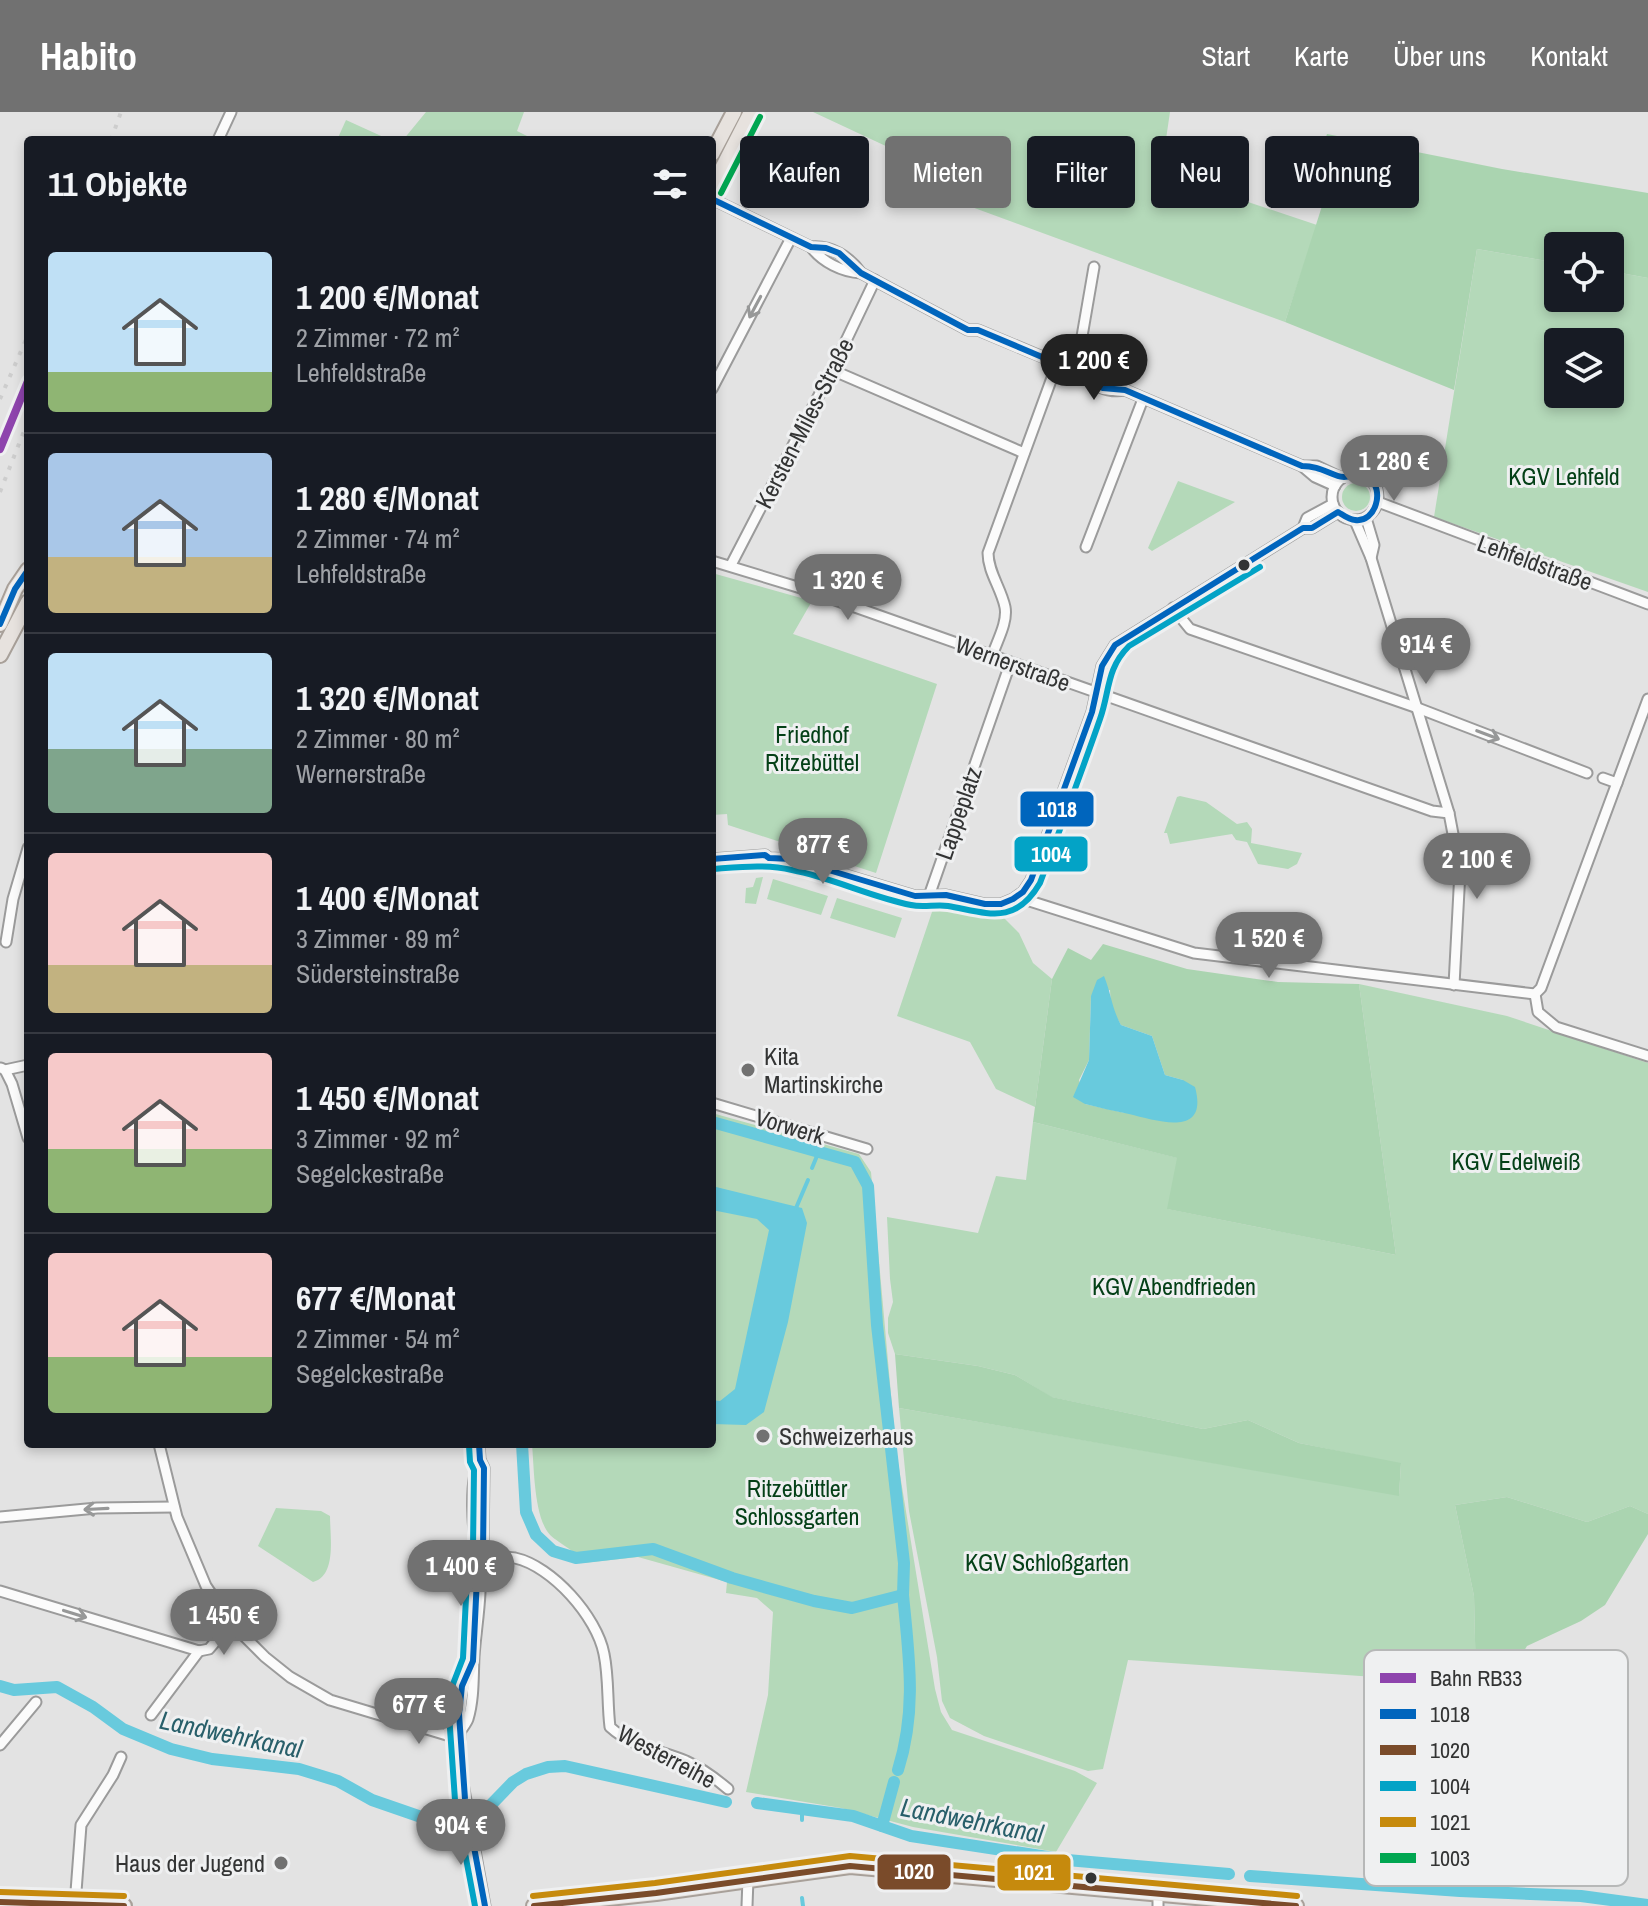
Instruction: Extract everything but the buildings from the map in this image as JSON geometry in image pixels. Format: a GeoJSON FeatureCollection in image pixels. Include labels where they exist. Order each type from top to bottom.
{"type":"FeatureCollection","features":[{"type":"Feature","properties":{"kind":"main road"},"geometry":{"type":"LineString","coordinates":[[716,146],[734,112]]}},
{"type":"Feature","properties":{"kind":"main road"},"geometry":{"type":"LineString","coordinates":[[716,180],[751,112]]}},
{"type":"Feature","properties":{"kind":"main road"},"geometry":{"type":"LineString","coordinates":[[0,624],[24,576]]}},
{"type":"Feature","properties":{"kind":"main road"},"geometry":{"type":"LineString","coordinates":[[0,655],[24,610]]}},
{"type":"Feature","properties":{"kind":"main road"},"geometry":{"type":"LineString","coordinates":[[534,1906],[869,1867],[1158,1900],[1296,1906]]}},
{"type":"Feature","properties":{"kind":"main road"},"geometry":{"type":"LineString","coordinates":[[0,1902],[124,1906]]}},
{"type":"Feature","properties":{"kind":"street"},"geometry":{"type":"LineString","coordinates":[[220,136],[231,112]]}},
{"type":"Feature","properties":{"kind":"street"},"geometry":{"type":"LineString","coordinates":[[716,201],[811,247],[823,246],[853,261],[861,273],[968,330],[978,330],[1076,371],[1090,384],[1115,392],[1125,390],[1302,466],[1317,466],[1338,482]]}},
{"type":"Feature","properties":{"kind":"street"},"geometry":{"type":"LineString","coordinates":[[716,381],[791,238]]}},
{"type":"Feature","properties":{"kind":"street"},"geometry":{"type":"LineString","coordinates":[[1076,371],[1094,267]]}},
{"type":"Feature","properties":{"kind":"street","name":"Kersten-Miles-Straße"},"geometry":{"type":"LineString","coordinates":[[731,565],[875,280]]}},
{"type":"Feature","properties":{"kind":"street"},"geometry":{"type":"LineString","coordinates":[[992,656],[1005,609],[989,565],[988,553],[1057,364]]}},
{"type":"Feature","properties":{"kind":"street"},"geometry":{"type":"LineString","coordinates":[[832,370],[1024,453]]}},
{"type":"Feature","properties":{"kind":"street"},"geometry":{"type":"LineString","coordinates":[[1086,547],[1143,399]]}},
{"type":"Feature","properties":{"kind":"street"},"geometry":{"type":"LineString","coordinates":[[1338,482],[1355,474],[1370,479],[1378,494],[1376,509],[1366,518],[1355,521]]}},
{"type":"Feature","properties":{"kind":"street"},"geometry":{"type":"LineString","coordinates":[[1338,482],[1335,508],[1312,528],[1303,528],[1115,645],[1102,666],[1083,738],[1031,880],[1017,897],[1194,953],[1535,994]]}},
{"type":"Feature","properties":{"kind":"street","name":"Lehfeldstraße"},"geometry":{"type":"LineString","coordinates":[[1378,502],[1648,604]]}},
{"type":"Feature","properties":{"kind":"street"},"geometry":{"type":"LineString","coordinates":[[1335,508],[1355,521],[1371,558],[1449,813],[1458,850],[1461,881],[1454,985]]}},
{"type":"Feature","properties":{"kind":"street"},"geometry":{"type":"LineString","coordinates":[[1366,518],[1374,545],[1371,558]]}},
{"type":"Feature","properties":{"kind":"street","name":"Wernerstraße"},"geometry":{"type":"LineString","coordinates":[[716,562],[1432,811],[1449,813]]}},
{"type":"Feature","properties":{"kind":"street"},"geometry":{"type":"LineString","coordinates":[[1173,608],[1190,629],[1415,707],[1587,773]]}},
{"type":"Feature","properties":{"kind":"street","name":"Lappeplatz"},"geometry":{"type":"LineString","coordinates":[[1010,664],[929,896],[946,895],[988,905],[1005,903],[1017,897]]}},
{"type":"Feature","properties":{"kind":"street"},"geometry":{"type":"LineString","coordinates":[[1535,994],[1541,988],[1648,699]]}},
{"type":"Feature","properties":{"kind":"street"},"geometry":{"type":"LineString","coordinates":[[1603,778],[1617,783]]}},
{"type":"Feature","properties":{"kind":"street"},"geometry":{"type":"LineString","coordinates":[[716,859],[765,855],[792,859],[915,896],[929,896]]}},
{"type":"Feature","properties":{"kind":"street"},"geometry":{"type":"LineString","coordinates":[[6,942],[13,899],[24,862]]}},
{"type":"Feature","properties":{"kind":"street"},"geometry":{"type":"LineString","coordinates":[[1535,994],[1538,1012],[1556,1027],[1648,1056]]}},
{"type":"Feature","properties":{"kind":"street"},"geometry":{"type":"LineString","coordinates":[[24,1066],[2,1069],[12,1084],[24,1124]]}},
{"type":"Feature","properties":{"kind":"street","name":"Vorwerk"},"geometry":{"type":"LineString","coordinates":[[716,1104],[867,1149]]}},
{"type":"Feature","properties":{"kind":"street"},"geometry":{"type":"LineString","coordinates":[[160,1448],[174,1507],[206,1586],[231,1623],[277,1668],[316,1693],[346,1706],[461,1734]]}},
{"type":"Feature","properties":{"kind":"street"},"geometry":{"type":"LineString","coordinates":[[479,1448],[474,1509],[474,1548],[478,1557],[474,1676],[468,1720],[461,1734],[460,1767],[485,1906]]}},
{"type":"Feature","properties":{"kind":"street"},"geometry":{"type":"LineString","coordinates":[[0,1517],[97,1508],[174,1507]]}},
{"type":"Feature","properties":{"kind":"street","name":"Westerreihe"},"geometry":{"type":"LineString","coordinates":[[478,1557],[516,1558],[557,1582],[583,1609],[600,1640],[607,1671],[610,1727],[639,1746],[698,1767],[728,1789]]}},
{"type":"Feature","properties":{"kind":"street"},"geometry":{"type":"LineString","coordinates":[[0,1591],[199,1651],[209,1649],[231,1623]]}},
{"type":"Feature","properties":{"kind":"street"},"geometry":{"type":"LineString","coordinates":[[151,1715],[199,1651]]}},
{"type":"Feature","properties":{"kind":"street"},"geometry":{"type":"LineString","coordinates":[[0,1745],[36,1702]]}},
{"type":"Feature","properties":{"kind":"street"},"geometry":{"type":"LineString","coordinates":[[75,1905],[81,1825],[121,1757]]}},
{"type":"Feature","properties":{"kind":"street"},"geometry":{"type":"LineString","coordinates":[[747,1906],[748,1879]]}},
{"type":"Feature","properties":{"kind":"green space"},"geometry":{"type":"Polygon","coordinates":[[[426,112],[524,112],[517,131],[527,136],[406,136],[426,112]]]}},
{"type":"Feature","properties":{"kind":"green space"},"geometry":{"type":"Polygon","coordinates":[[[813,112],[1170,112],[1166,136],[1151,136],[1151,208],[1249,208],[1249,202],[1317,225],[1285,322],[974,208],[1011,208],[1011,136],[885,136],[885,146],[813,112]]]}},
{"type":"Feature","properties":{"kind":"green space"},"geometry":{"type":"Polygon","coordinates":[[[346,120],[381,136],[339,136],[346,120]]]}},
{"type":"Feature","properties":{"kind":"green space"},"geometry":{"type":"Polygon","coordinates":[[[1419,152],[1648,193],[1648,278],[1624,274],[1624,232],[1544,232],[1544,261],[1477,249],[1454,390],[1285,322],[1321,208],[1419,208],[1419,152]]]}},
{"type":"Feature","properties":{"kind":"green space","name":"KGV Lehfeld"},"geometry":{"type":"Polygon","coordinates":[[[1477,249],[1544,261],[1544,312],[1624,312],[1624,274],[1648,278],[1648,592],[1434,517],[1477,249]]]}},
{"type":"Feature","properties":{"kind":"green space"},"geometry":{"type":"Polygon","coordinates":[[[1178,481],[1235,502],[1152,551],[1148,548],[1178,481]]]}},
{"type":"Feature","properties":{"kind":"green space"},"geometry":{"type":"Polygon","coordinates":[[[1356,483],[1366,487],[1370,497],[1366,507],[1356,511],[1346,507],[1342,497],[1346,487],[1356,483]]]}},
{"type":"Feature","properties":{"kind":"green space","name":"Friedhof Ritzebüttel"},"geometry":{"type":"Polygon","coordinates":[[[716,574],[812,601],[793,634],[937,684],[876,873],[728,825],[727,814],[716,815],[716,574]]]}},
{"type":"Feature","properties":{"kind":"green space"},"geometry":{"type":"Polygon","coordinates":[[[1180,796],[1206,802],[1237,824],[1247,822],[1252,829],[1251,843],[1302,853],[1297,864],[1288,869],[1258,864],[1247,842],[1236,840],[1232,834],[1170,844],[1167,833],[1164,833],[1180,796]]]}},
{"type":"Feature","properties":{"kind":"green space"},"geometry":{"type":"Polygon","coordinates":[[[763,877],[756,904],[745,903],[746,888],[753,887],[756,878],[763,877]]]}},
{"type":"Feature","properties":{"kind":"green space"},"geometry":{"type":"Polygon","coordinates":[[[773,879],[828,896],[821,915],[767,899],[773,879]]]}},
{"type":"Feature","properties":{"kind":"green space"},"geometry":{"type":"Polygon","coordinates":[[[837,898],[902,918],[895,938],[830,918],[837,898]]]}},
{"type":"Feature","properties":{"kind":"green space"},"geometry":{"type":"Polygon","coordinates":[[[934,906],[1002,916],[1019,933],[1033,963],[1052,979],[1035,1107],[996,1089],[970,1042],[897,1016],[934,906]]]}},
{"type":"Feature","properties":{"kind":"green space"},"geometry":{"type":"Polygon","coordinates":[[[1103,944],[1187,969],[1278,982],[1359,984],[1396,1255],[1167,1209],[1177,1158],[1033,1122],[1052,979],[1068,948],[1091,960],[1103,944]],[[1110,990],[1091,996],[1089,1060],[1079,1080],[1085,1104],[1125,1113],[1183,1080],[1165,1075],[1152,1036],[1121,1025],[1111,1008],[1110,990]]]}},
{"type":"Feature","properties":{"kind":"green space"},"geometry":{"type":"Polygon","coordinates":[[[1359,984],[1507,1016],[1648,1063],[1648,1514],[1630,1506],[1587,1522],[1507,1497],[1455,1505],[1474,1596],[1475,1650],[1364,1650],[1364,1676],[1128,1660],[1103,1769],[1088,1771],[984,1736],[950,1718],[942,1701],[937,1657],[909,1511],[899,1408],[1399,1495],[1401,1464],[1299,1443],[1248,1420],[1203,1429],[1051,1397],[1015,1375],[978,1366],[895,1354],[888,1333],[893,1302],[887,1217],[978,1233],[996,1176],[1026,1180],[1033,1122],[1178,1158],[1168,1209],[1396,1255],[1359,984]]]}},
{"type":"Feature","properties":{"kind":"green space","name":"Ritzebüttler Schlossgarten"},"geometry":{"type":"Polygon","coordinates":[[[716,1114],[859,1154],[871,1172],[896,1450],[941,1712],[952,1730],[1075,1771],[1097,1783],[1056,1852],[913,1827],[841,1808],[746,1792],[768,1695],[773,1612],[757,1598],[726,1593],[727,1582],[638,1557],[583,1563],[547,1531],[539,1512],[532,1448],[716,1448],[716,1114]]]}},
{"type":"Feature","properties":{"kind":"green space"},"geometry":{"type":"Polygon","coordinates":[[[895,1354],[978,1366],[1015,1375],[1052,1397],[1203,1429],[1248,1420],[1299,1443],[1401,1463],[1399,1496],[899,1408],[895,1354]]]}},
{"type":"Feature","properties":{"kind":"green space"},"geometry":{"type":"Polygon","coordinates":[[[1507,1497],[1587,1522],[1630,1506],[1648,1514],[1648,1534],[1605,1605],[1525,1650],[1475,1650],[1474,1596],[1455,1505],[1507,1497]]]}},
{"type":"Feature","properties":{"kind":"green space"},"geometry":{"type":"Polygon","coordinates":[[[276,1508],[321,1511],[330,1516],[329,1564],[321,1578],[313,1582],[258,1546],[276,1508]]]}},
{"type":"Feature","properties":{"kind":"water"},"geometry":{"type":"Polygon","coordinates":[[[1104,976],[1121,1025],[1152,1036],[1165,1075],[1195,1087],[1195,1114],[1188,1120],[1154,1120],[1085,1104],[1073,1097],[1089,1060],[1091,996],[1097,980],[1104,976]]]}},
{"type":"Feature","properties":{"kind":"water"},"geometry":{"type":"Polygon","coordinates":[[[716,1187],[802,1208],[807,1223],[788,1322],[764,1412],[746,1425],[716,1424],[716,1400],[720,1401],[735,1389],[769,1230],[757,1219],[716,1211],[716,1187]]]}},
{"type":"Feature","properties":{"kind":"waterway"},"geometry":{"type":"LineString","coordinates":[[716,1123],[855,1162],[868,1186],[877,1325],[904,1563],[903,1595]]}},
{"type":"Feature","properties":{"kind":"waterway"},"geometry":{"type":"LineString","coordinates":[[812,1168],[819,1151]]}},
{"type":"Feature","properties":{"kind":"waterway"},"geometry":{"type":"LineString","coordinates":[[796,1208],[808,1180]]}},
{"type":"Feature","properties":{"kind":"waterway"},"geometry":{"type":"LineString","coordinates":[[522,1448],[526,1512],[536,1535],[553,1551],[576,1558],[653,1549],[732,1578],[814,1601],[852,1608],[903,1595],[910,1705],[898,1770]]}},
{"type":"Feature","properties":{"kind":"waterway","name":"Landwehrkanal"},"geometry":{"type":"LineString","coordinates":[[0,1686],[14,1690],[57,1687],[93,1707],[123,1729],[171,1749],[212,1759],[299,1769],[338,1781],[372,1800],[427,1819],[484,1812],[513,1782],[526,1774],[548,1767],[565,1766],[726,1802]]}},
{"type":"Feature","properties":{"kind":"waterway"},"geometry":{"type":"LineString","coordinates":[[882,1826],[894,1782]]}},
{"type":"Feature","properties":{"kind":"waterway","name":"Landwehrkanal"},"geometry":{"type":"LineString","coordinates":[[757,1803],[853,1816],[911,1836],[1067,1860],[1229,1874]]}},
{"type":"Feature","properties":{"kind":"waterway"},"geometry":{"type":"LineString","coordinates":[[802,1809],[802,1820]]}},
{"type":"Feature","properties":{"kind":"waterway","name":"Landwehrkanal"},"geometry":{"type":"LineString","coordinates":[[1250,1876],[1364,1884]]}},
{"type":"Feature","properties":{"kind":"waterway","name":"Landwehrkanal"},"geometry":{"type":"LineString","coordinates":[[1390,1886],[1581,1896],[1648,1905]]}},
{"type":"Feature","properties":{"kind":"waterway"},"geometry":{"type":"LineString","coordinates":[[802,1898],[803,1906]]}},
{"type":"Feature","properties":{"kind":"railway"},"geometry":{"type":"LineString","coordinates":[[112,136],[121,112]]}},
{"type":"Feature","properties":{"kind":"railway"},"geometry":{"type":"LineString","coordinates":[[0,399],[24,344]]}},
{"type":"Feature","properties":{"kind":"railway"},"geometry":{"type":"LineString","coordinates":[[0,492],[24,431]]}},
{"type":"Feature","properties":{"kind":"rail line","name":"RB33"},"geometry":{"type":"LineString","coordinates":[[0,449],[24,391]]}},
{"type":"Feature","properties":{"kind":"transit line","name":"1003"},"geometry":{"type":"LineString","coordinates":[[721,193],[760,117]]}},
{"type":"Feature","properties":{"kind":"transit line","name":"1018"},"geometry":{"type":"LineString","coordinates":[[716,201],[811,247],[839,253],[861,273],[968,330],[978,330],[1061,365],[1103,388],[1125,390],[1302,466],[1342,477],[1365,476],[1377,490],[1373,511],[1362,520],[1353,520],[1338,512],[1312,528],[1303,528],[1115,645],[1102,666],[1092,712],[1031,880],[1023,892],[1013,899],[1001,904],[985,904],[946,895],[915,896],[792,859],[765,855],[716,859]]}},
{"type":"Feature","properties":{"kind":"transit line","name":"1004"},"geometry":{"type":"LineString","coordinates":[[716,869],[782,868],[916,906],[943,906],[988,913],[1010,911],[1021,906],[1040,883],[1100,719],[1116,663],[1129,646],[1260,567]]}},
{"type":"Feature","properties":{"kind":"transit line","name":"1018"},"geometry":{"type":"LineString","coordinates":[[0,624],[24,576]]}},
{"type":"Feature","properties":{"kind":"transit line","name":"1004"},"geometry":{"type":"LineString","coordinates":[[469,1448],[474,1470],[473,1548],[468,1557],[463,1658],[453,1684],[449,1714],[455,1800],[475,1906]]}},
{"type":"Feature","properties":{"kind":"transit line","name":"1018"},"geometry":{"type":"LineString","coordinates":[[479,1448],[484,1468],[483,1552],[478,1557],[473,1661],[462,1686],[459,1714],[465,1799],[485,1906]]}},
{"type":"Feature","properties":{"kind":"transit line","name":"1021"},"geometry":{"type":"LineString","coordinates":[[533,1896],[850,1856],[1297,1896]]}},
{"type":"Feature","properties":{"kind":"transit line","name":"1020"},"geometry":{"type":"LineString","coordinates":[[534,1906],[656,1893],[850,1866],[1296,1906]]}},
{"type":"Feature","properties":{"kind":"transit line","name":"1021"},"geometry":{"type":"LineString","coordinates":[[0,1892],[124,1896]]}},
{"type":"Feature","properties":{"kind":"transit line","name":"1020"},"geometry":{"type":"LineString","coordinates":[[0,1902],[124,1906]]}},
{"type":"Feature","properties":{"kind":"place","name":"Kita Martinskirche"},"geometry":{"type":"Point","coordinates":[748,1070]}},
{"type":"Feature","properties":{"kind":"place","name":"Schweizerhaus"},"geometry":{"type":"Point","coordinates":[763,1436]}},
{"type":"Feature","properties":{"kind":"place","name":"Haus der Jugend"},"geometry":{"type":"Point","coordinates":[281,1863]}},
{"type":"Feature","properties":{"kind":"park label","name":"KGV Edelweiß"},"geometry":{"type":"Point","coordinates":[1516,1161]}},
{"type":"Feature","properties":{"kind":"park label","name":"KGV Abendfrieden"},"geometry":{"type":"Point","coordinates":[1174,1286]}},
{"type":"Feature","properties":{"kind":"park label","name":"KGV Schloßgarten"},"geometry":{"type":"Point","coordinates":[1047,1562]}}]}
